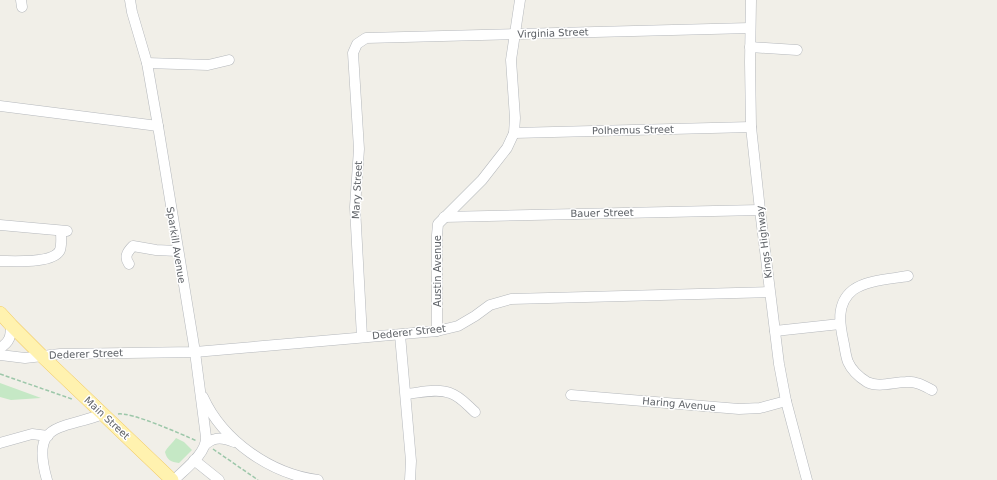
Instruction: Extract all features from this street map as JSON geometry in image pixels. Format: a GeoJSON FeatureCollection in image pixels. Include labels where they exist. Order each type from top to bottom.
{"type":"FeatureCollection","features":[{"type":"Feature","properties":{"kind":"main road","name":"Main Street"},"geometry":{"type":"LineString","coordinates":[[0,313],[10,325],[42,356],[108,414],[169,479]]}},
{"type":"Feature","properties":{"kind":"street","name":"Sparkill Avenue"},"geometry":{"type":"LineString","coordinates":[[130,0],[147,63],[158,126],[200,390],[206,445]]}},
{"type":"Feature","properties":{"kind":"street","name":"Austin Avenue"},"geometry":{"type":"LineString","coordinates":[[437,331],[438,224],[482,180],[507,148],[514,133],[515,118],[511,60],[520,0]]}},
{"type":"Feature","properties":{"kind":"street","name":"Kings Highway"},"geometry":{"type":"LineString","coordinates":[[751,0],[750,47],[752,128],[769,292],[786,401],[807,480]]}},
{"type":"Feature","properties":{"kind":"street","name":"Virginia Street"},"geometry":{"type":"LineString","coordinates":[[357,44],[366,38],[750,28]]}},
{"type":"Feature","properties":{"kind":"street","name":"Mary Street"},"geometry":{"type":"LineString","coordinates":[[357,44],[353,53],[359,149],[355,207],[362,337]]}},
{"type":"Feature","properties":{"kind":"street"},"geometry":{"type":"LineString","coordinates":[[750,47],[797,50]]}},
{"type":"Feature","properties":{"kind":"street"},"geometry":{"type":"LineString","coordinates":[[147,63],[208,65],[229,60]]}},
{"type":"Feature","properties":{"kind":"street"},"geometry":{"type":"LineString","coordinates":[[0,106],[158,126]]}},
{"type":"Feature","properties":{"kind":"street","name":"Polhemus Street"},"geometry":{"type":"LineString","coordinates":[[514,133],[752,128]]}},
{"type":"Feature","properties":{"kind":"street","name":"Bauer Street"},"geometry":{"type":"LineString","coordinates":[[444,217],[760,210]]}},
{"type":"Feature","properties":{"kind":"street"},"geometry":{"type":"LineString","coordinates":[[0,225],[64,231],[60,249],[57,254],[46,259],[35,261],[0,261]]}},
{"type":"Feature","properties":{"kind":"street"},"geometry":{"type":"LineString","coordinates":[[129,264],[126,260],[126,255],[133,246],[156,250],[177,250]]}},
{"type":"Feature","properties":{"kind":"street"},"geometry":{"type":"LineString","coordinates":[[908,276],[862,284],[851,291],[845,299],[840,311],[840,324],[848,362],[856,374],[868,383],[883,385],[908,381],[920,384],[932,390]]}},
{"type":"Feature","properties":{"kind":"street","name":"Dederer Street"},"geometry":{"type":"LineString","coordinates":[[0,355],[25,358],[60,354],[194,352],[437,331],[458,326],[490,305],[511,299],[769,292]]}},
{"type":"Feature","properties":{"kind":"street"},"geometry":{"type":"LineString","coordinates":[[775,331],[840,324]]}},
{"type":"Feature","properties":{"kind":"street"},"geometry":{"type":"LineString","coordinates":[[0,348],[7,344],[11,337],[10,325]]}},
{"type":"Feature","properties":{"kind":"street"},"geometry":{"type":"LineString","coordinates":[[400,335],[411,461],[410,480]]}},
{"type":"Feature","properties":{"kind":"street"},"geometry":{"type":"LineString","coordinates":[[200,390],[214,416],[227,433],[238,443],[265,462],[292,475],[318,480]]}},
{"type":"Feature","properties":{"kind":"street"},"geometry":{"type":"LineString","coordinates":[[406,394],[438,391],[450,393],[462,400],[475,412]]}},
{"type":"Feature","properties":{"kind":"street","name":"Haring Avenue"},"geometry":{"type":"LineString","coordinates":[[571,395],[739,409],[760,408],[786,401]]}},
{"type":"Feature","properties":{"kind":"street"},"geometry":{"type":"LineString","coordinates":[[47,480],[42,453],[43,444],[48,436],[55,429],[64,425],[108,414]]}},
{"type":"Feature","properties":{"kind":"street"},"geometry":{"type":"LineString","coordinates":[[0,443],[26,435],[38,434],[48,436]]}},
{"type":"Feature","properties":{"kind":"street"},"geometry":{"type":"LineString","coordinates":[[169,479],[194,460],[210,441],[220,438],[238,443]]}},
{"type":"Feature","properties":{"kind":"street"},"geometry":{"type":"LineString","coordinates":[[194,460],[219,480]]}},
{"type":"Feature","properties":{"kind":"path"},"geometry":{"type":"LineString","coordinates":[[0,374],[72,399]]}},
{"type":"Feature","properties":{"kind":"path"},"geometry":{"type":"LineString","coordinates":[[108,414],[126,414],[160,425],[206,445],[258,480]]}},
{"type":"Feature","properties":{"kind":"green space"},"geometry":{"type":"Polygon","coordinates":[[[0,383],[41,398],[11,400],[0,397],[0,383]]]}},
{"type":"Feature","properties":{"kind":"green space"},"geometry":{"type":"Polygon","coordinates":[[[176,438],[184,442],[192,450],[179,463],[170,460],[165,452],[176,438]]]}}]}
